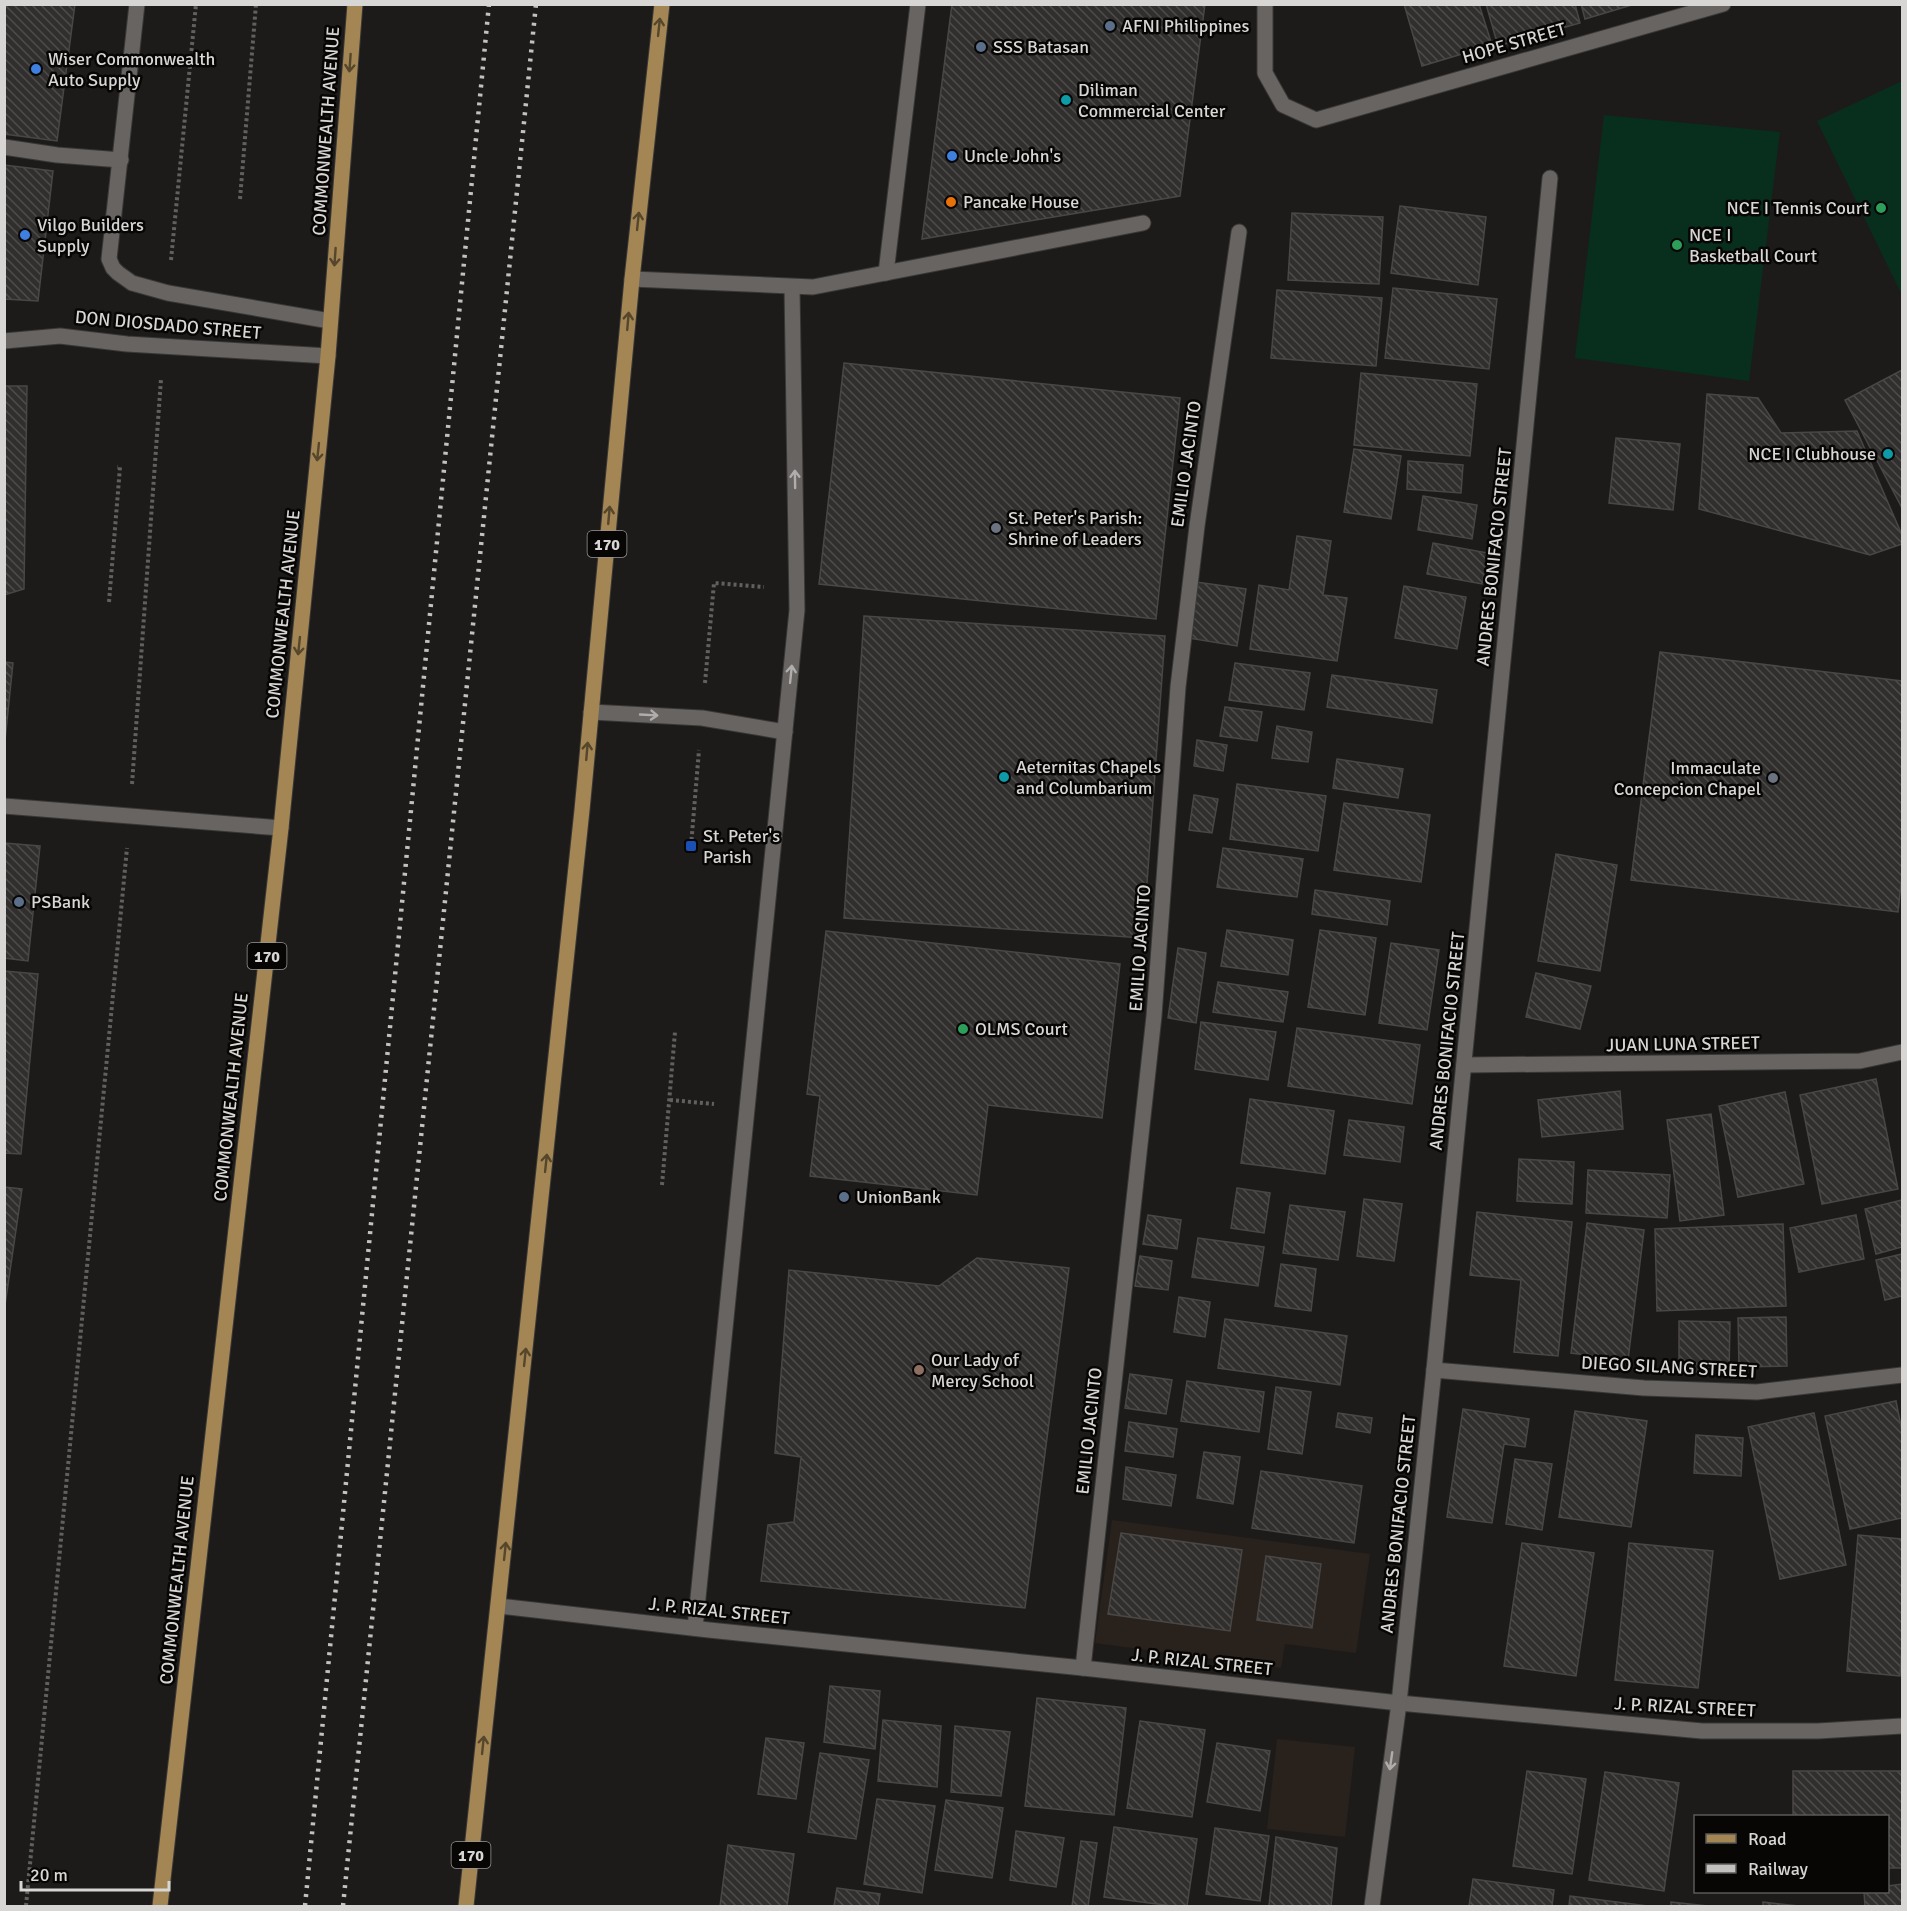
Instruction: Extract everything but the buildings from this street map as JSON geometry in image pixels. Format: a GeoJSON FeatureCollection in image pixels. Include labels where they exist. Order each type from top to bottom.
{"type":"FeatureCollection","features":[{"type":"Feature","properties":{"kind":"main road","name":"COMMONWEALTH AVENUE"},"geometry":{"type":"LineString","coordinates":[[160,1906],[281,828],[328,356],[355,4]]}},
{"type":"Feature","properties":{"kind":"main road","name":"170"},"geometry":{"type":"LineString","coordinates":[[466,1906],[499,1606],[591,712],[632,279],[662,4]]}},
{"type":"Feature","properties":{"kind":"street"},"geometry":{"type":"LineString","coordinates":[[137,4],[110,259],[113,268],[132,283],[168,293],[330,321]]}},
{"type":"Feature","properties":{"kind":"street"},"geometry":{"type":"LineString","coordinates":[[886,273],[918,4]]}},
{"type":"Feature","properties":{"kind":"street","name":"HOPE STREET"},"geometry":{"type":"LineString","coordinates":[[1265,4],[1264,73],[1283,105],[1316,120],[1723,4]]}},
{"type":"Feature","properties":{"kind":"street"},"geometry":{"type":"LineString","coordinates":[[4,147],[57,155],[121,160]]}},
{"type":"Feature","properties":{"kind":"street","name":"ANDRES BONIFACIO STREET"},"geometry":{"type":"LineString","coordinates":[[1372,1906],[1399,1703],[1434,1370],[1550,178]]}},
{"type":"Feature","properties":{"kind":"street"},"geometry":{"type":"LineString","coordinates":[[632,279],[813,287],[1143,223]]}},
{"type":"Feature","properties":{"kind":"street","name":"EMILIO JACINTO"},"geometry":{"type":"LineString","coordinates":[[1083,1668],[1154,1016],[1178,687],[1197,526],[1239,232]]}},
{"type":"Feature","properties":{"kind":"street"},"geometry":{"type":"LineString","coordinates":[[695,1628],[797,610],[792,287]]}},
{"type":"Feature","properties":{"kind":"street","name":"DON DIOSDADO STREET"},"geometry":{"type":"LineString","coordinates":[[4,341],[60,336],[163,346],[328,356]]}},
{"type":"Feature","properties":{"kind":"street"},"geometry":{"type":"LineString","coordinates":[[591,712],[702,718],[785,732]]}},
{"type":"Feature","properties":{"kind":"street"},"geometry":{"type":"LineString","coordinates":[[4,806],[281,828]]}},
{"type":"Feature","properties":{"kind":"street","name":"JUAN LUNA STREET"},"geometry":{"type":"LineString","coordinates":[[1464,1065],[1860,1061],[1902,1052]]}},
{"type":"Feature","properties":{"kind":"street","name":"DIEGO SILANG STREET"},"geometry":{"type":"LineString","coordinates":[[1434,1370],[1644,1388],[1757,1392],[1902,1375]]}},
{"type":"Feature","properties":{"kind":"street","name":"J. P. RIZAL STREET"},"geometry":{"type":"LineString","coordinates":[[499,1606],[1399,1703],[1702,1731],[1818,1731],[1902,1726]]}},
{"type":"Feature","properties":{"kind":"path"},"geometry":{"type":"LineString","coordinates":[[168,293],[196,4]]}},
{"type":"Feature","properties":{"kind":"path"},"geometry":{"type":"LineString","coordinates":[[240,199],[256,4]]}},
{"type":"Feature","properties":{"kind":"path"},"geometry":{"type":"LineString","coordinates":[[26,1906],[130,816],[163,346]]}},
{"type":"Feature","properties":{"kind":"path"},"geometry":{"type":"LineString","coordinates":[[109,602],[120,467],[117,466]]}},
{"type":"Feature","properties":{"kind":"path"},"geometry":{"type":"LineString","coordinates":[[662,1185],[675,1032]]}},
{"type":"Feature","properties":{"kind":"path"},"geometry":{"type":"LineString","coordinates":[[670,1100],[747,1107]]}},
{"type":"Feature","properties":{"kind":"shaded area"},"geometry":{"type":"Polygon","coordinates":[[[1112,1520],[1370,1554],[1356,1653],[1285,1644],[1281,1668],[1095,1643],[1112,1520]]]}},
{"type":"Feature","properties":{"kind":"shaded area"},"geometry":{"type":"Polygon","coordinates":[[[1277,1739],[1355,1747],[1345,1837],[1267,1829],[1277,1739]]]}},
{"type":"Feature","properties":{"kind":"green space","name":"NCE I Tennis Court"},"geometry":{"type":"Polygon","coordinates":[[[1902,81],[1902,295],[1817,121],[1902,81]]]}},
{"type":"Feature","properties":{"kind":"green space","name":"NCE I Basketball Court"},"geometry":{"type":"Polygon","coordinates":[[[1604,115],[1780,132],[1749,381],[1575,358],[1604,115]]]}},
{"type":"Feature","properties":{"kind":"railway"},"geometry":{"type":"LineString","coordinates":[[305,1906],[489,4]]}},
{"type":"Feature","properties":{"kind":"railway"},"geometry":{"type":"LineString","coordinates":[[343,1906],[536,4]]}},
{"type":"Feature","properties":{"kind":"place","name":"AFNI Philippines"},"geometry":{"type":"Point","coordinates":[1110,26]}},
{"type":"Feature","properties":{"kind":"place","name":"SSS Batasan"},"geometry":{"type":"Point","coordinates":[981,47]}},
{"type":"Feature","properties":{"kind":"place","name":"Wiser Commonwealth Auto Supply"},"geometry":{"type":"Point","coordinates":[36,69]}},
{"type":"Feature","properties":{"kind":"place","name":"Diliman Commercial Center"},"geometry":{"type":"Point","coordinates":[1066,100]}},
{"type":"Feature","properties":{"kind":"place","name":"Uncle John's"},"geometry":{"type":"Point","coordinates":[952,156]}},
{"type":"Feature","properties":{"kind":"place","name":"Pancake House"},"geometry":{"type":"Point","coordinates":[951,202]}},
{"type":"Feature","properties":{"kind":"place","name":"NCE I Tennis Court"},"geometry":{"type":"Point","coordinates":[1881,208]}},
{"type":"Feature","properties":{"kind":"place","name":"Vilgo Builders Supply"},"geometry":{"type":"Point","coordinates":[25,235]}},
{"type":"Feature","properties":{"kind":"place","name":"NCE I Basketball Court"},"geometry":{"type":"Point","coordinates":[1677,245]}},
{"type":"Feature","properties":{"kind":"place","name":"NCE I Clubhouse"},"geometry":{"type":"Point","coordinates":[1888,454]}},
{"type":"Feature","properties":{"kind":"place","name":"St. Peter's Parish: Shrine of Leaders"},"geometry":{"type":"Point","coordinates":[996,528]}},
{"type":"Feature","properties":{"kind":"place","name":"Aeternitas Chapels and Columbarium"},"geometry":{"type":"Point","coordinates":[1004,777]}},
{"type":"Feature","properties":{"kind":"place","name":"Immaculate Concepcion Chapel"},"geometry":{"type":"Point","coordinates":[1773,778]}},
{"type":"Feature","properties":{"kind":"place","name":"St. Peter's Parish"},"geometry":{"type":"Point","coordinates":[691,846]}},
{"type":"Feature","properties":{"kind":"place","name":"PSBank"},"geometry":{"type":"Point","coordinates":[19,902]}},
{"type":"Feature","properties":{"kind":"place","name":"OLMS Court"},"geometry":{"type":"Point","coordinates":[963,1029]}},
{"type":"Feature","properties":{"kind":"place","name":"UnionBank"},"geometry":{"type":"Point","coordinates":[844,1197]}},
{"type":"Feature","properties":{"kind":"place","name":"Our Lady of Mercy School"},"geometry":{"type":"Point","coordinates":[919,1370]}}]}
